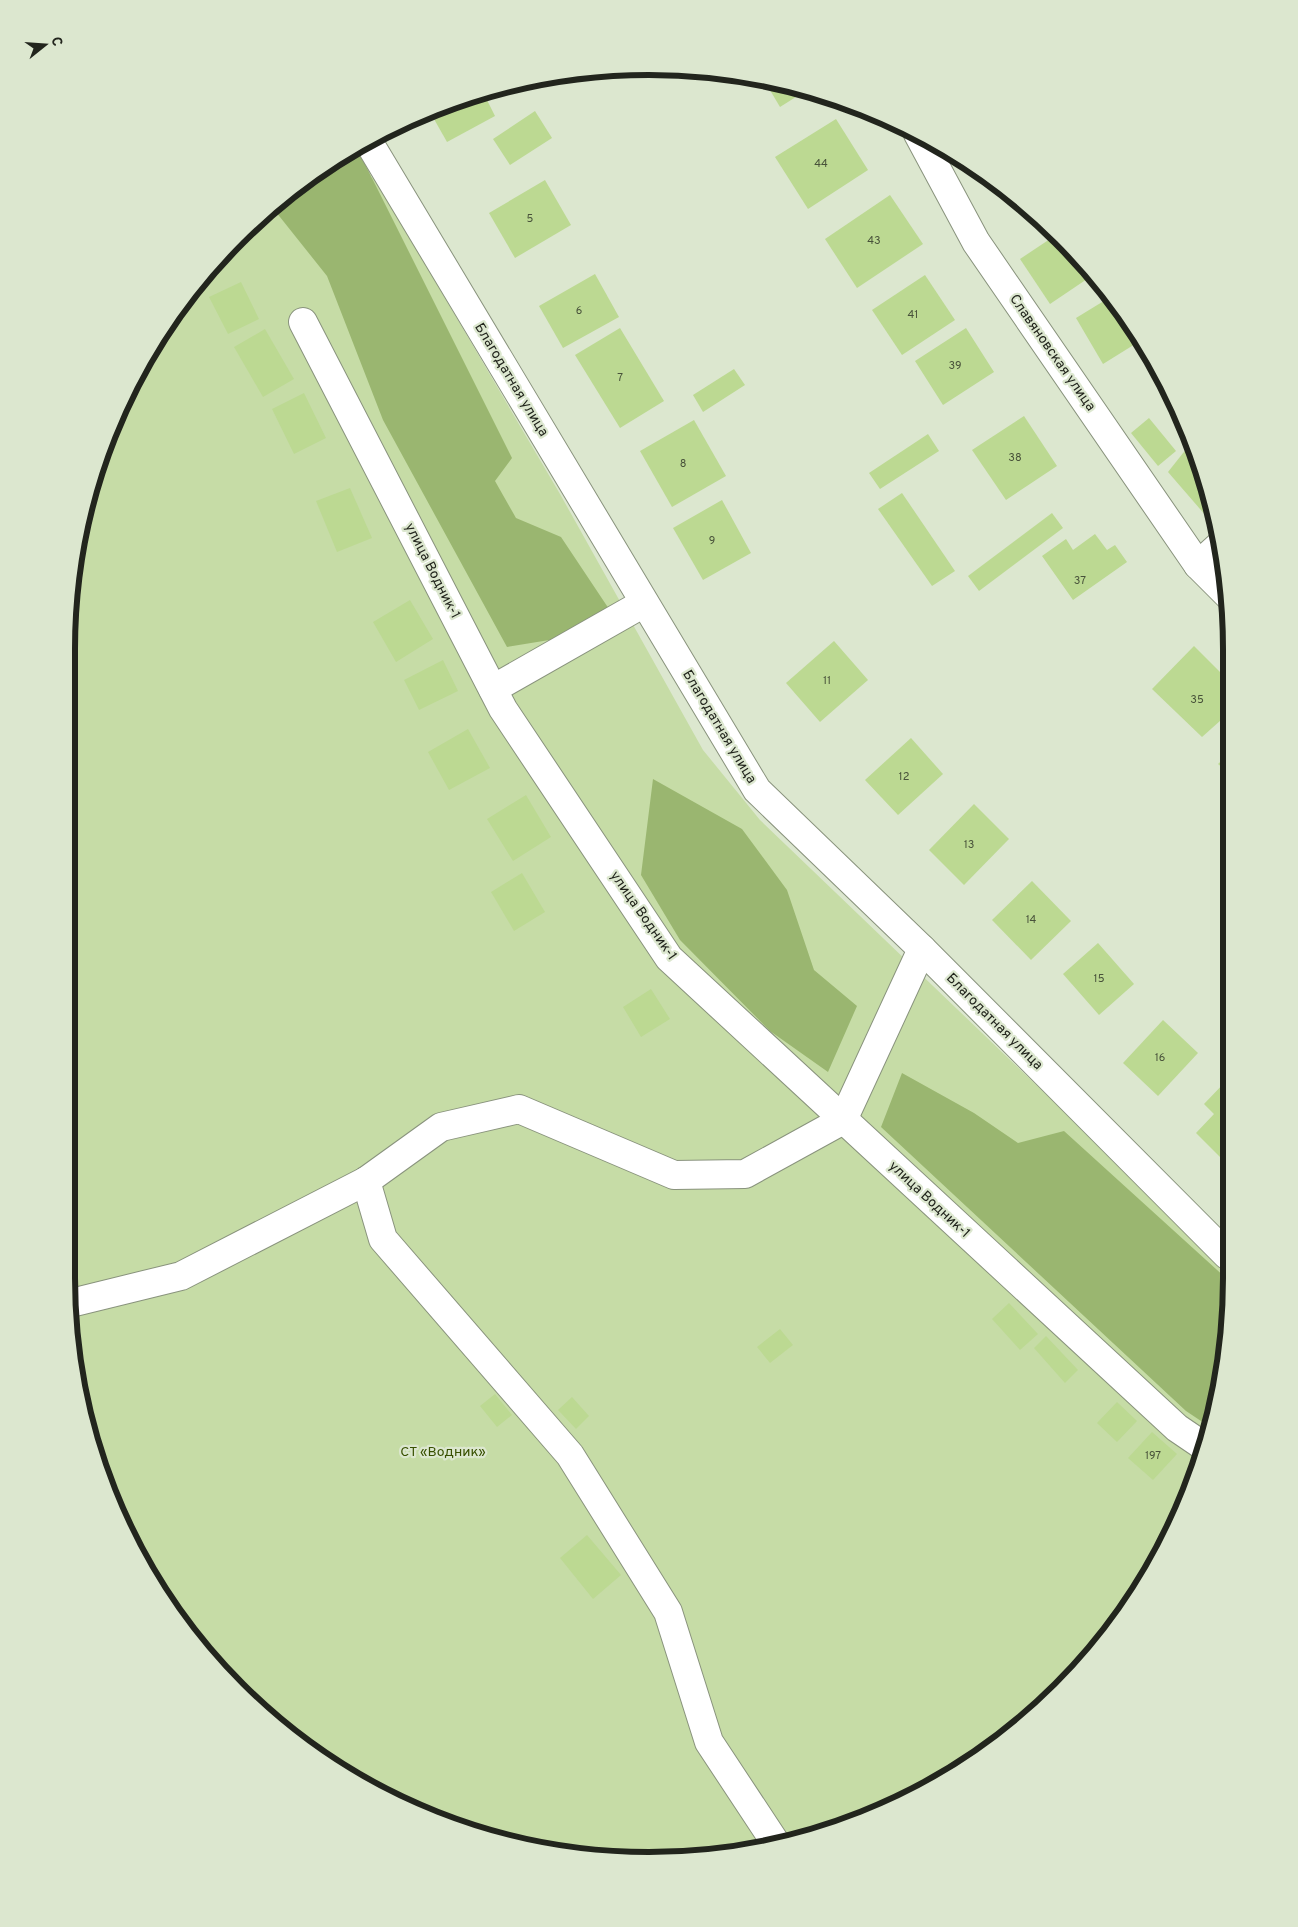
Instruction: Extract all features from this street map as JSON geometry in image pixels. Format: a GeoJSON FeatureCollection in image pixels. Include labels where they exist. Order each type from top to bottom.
{"type":"FeatureCollection","features":[{"type":"Feature","properties":{"kind":"street","name":"Славяновская улица"},"geometry":{"type":"LineString","coordinates":[[924,146],[976,242],[1198,565],[1219,586]]}},
{"type":"Feature","properties":{"kind":"street","name":"Благодатная улица"},"geometry":{"type":"LineString","coordinates":[[371,147],[757,790],[1222,1240]]}},
{"type":"Feature","properties":{"kind":"street","name":"улица Водник-1"},"geometry":{"type":"LineString","coordinates":[[303,322],[503,709],[669,958],[1177,1428],[1198,1443]]}},
{"type":"Feature","properties":{"kind":"street"},"geometry":{"type":"LineString","coordinates":[[1198,565],[1214,550]]}},
{"type":"Feature","properties":{"kind":"street"},"geometry":{"type":"LineString","coordinates":[[493,689],[644,603]]}},
{"type":"Feature","properties":{"kind":"street"},"geometry":{"type":"LineString","coordinates":[[76,1302],[181,1276],[366,1181],[441,1126],[519,1109],[674,1175],[745,1174],[843,1120],[922,950]]}},
{"type":"Feature","properties":{"kind":"street"},"geometry":{"type":"LineString","coordinates":[[366,1181],[383,1239],[570,1455],[668,1612],[709,1742],[773,1838]]}},
{"type":"Feature","properties":{"kind":"green space"},"geometry":{"type":"Polygon","coordinates":[[[360,153],[512,458],[495,481],[516,518],[561,537],[613,615],[580,635],[507,647],[383,420],[327,276],[276,213],[330,172],[360,153]]]}},
{"type":"Feature","properties":{"kind":"green space","name":"СТ «Водник»"},"geometry":{"type":"Polygon","coordinates":[[[374,177],[560,494],[703,750],[760,820],[1223,1264],[1222,1316],[1218,1353],[1212,1390],[1193,1463],[1164,1532],[1126,1597],[1081,1656],[1055,1684],[998,1733],[968,1755],[903,1793],[834,1822],[761,1841],[724,1847],[687,1851],[611,1851],[537,1841],[500,1832],[464,1822],[395,1793],[330,1755],[300,1733],[271,1710],[217,1656],[172,1597],[152,1565],[134,1532],[105,1463],[86,1390],[76,1316],[75,649],[76,611],[80,574],[86,537],[105,464],[134,395],[172,330],[194,300],[243,243],[274,214],[374,177]]]}},
{"type":"Feature","properties":{"kind":"green space"},"geometry":{"type":"Polygon","coordinates":[[[653,779],[742,829],[787,890],[814,970],[857,1006],[828,1072],[770,1031],[680,940],[641,875],[653,779]]]}},
{"type":"Feature","properties":{"kind":"green space"},"geometry":{"type":"Polygon","coordinates":[[[902,1073],[974,1113],[1018,1143],[1064,1131],[1223,1275],[1222,1316],[1218,1353],[1204,1423],[1186,1411],[881,1127],[902,1073]]]}},
{"type":"Feature","properties":{"kind":"building"},"geometry":{"type":"Polygon","coordinates":[[[769,88],[799,95],[780,107],[769,88]]]}},
{"type":"Feature","properties":{"kind":"building"},"geometry":{"type":"Polygon","coordinates":[[[486,99],[495,116],[447,142],[433,117],[486,99]]]}},
{"type":"Feature","properties":{"kind":"building"},"geometry":{"type":"Polygon","coordinates":[[[535,111],[552,138],[510,165],[493,139],[535,111]]]}},
{"type":"Feature","properties":{"kind":"building"},"geometry":{"type":"Polygon","coordinates":[[[836,119],[868,170],[808,209],[775,157],[836,119]]]}},
{"type":"Feature","properties":{"kind":"building"},"geometry":{"type":"Polygon","coordinates":[[[545,180],[571,225],[515,258],[489,213],[545,180]]]}},
{"type":"Feature","properties":{"kind":"building"},"geometry":{"type":"Polygon","coordinates":[[[890,195],[923,244],[857,288],[825,239],[890,195]]]}},
{"type":"Feature","properties":{"kind":"building"},"geometry":{"type":"Polygon","coordinates":[[[1050,239],[1087,279],[1050,304],[1020,259],[1050,239]]]}},
{"type":"Feature","properties":{"kind":"building"},"geometry":{"type":"Polygon","coordinates":[[[595,274],[619,317],[563,348],[539,306],[595,274]]]}},
{"type":"Feature","properties":{"kind":"building"},"geometry":{"type":"Polygon","coordinates":[[[925,275],[955,320],[902,355],[872,310],[925,275]]]}},
{"type":"Feature","properties":{"kind":"building"},"geometry":{"type":"Polygon","coordinates":[[[241,282],[259,319],[228,334],[209,297],[241,282]]]}},
{"type":"Feature","properties":{"kind":"building"},"geometry":{"type":"Polygon","coordinates":[[[1104,301],[1135,344],[1103,364],[1076,318],[1104,301]]]}},
{"type":"Feature","properties":{"kind":"building"},"geometry":{"type":"Polygon","coordinates":[[[620,328],[664,401],[620,428],[575,355],[620,328]]]}},
{"type":"Feature","properties":{"kind":"building"},"geometry":{"type":"Polygon","coordinates":[[[966,328],[994,372],[943,405],[915,361],[966,328]]]}},
{"type":"Feature","properties":{"kind":"building"},"geometry":{"type":"Polygon","coordinates":[[[265,329],[294,379],[263,397],[234,347],[265,329]]]}},
{"type":"Feature","properties":{"kind":"building"},"geometry":{"type":"Polygon","coordinates":[[[734,369],[745,385],[703,412],[693,395],[734,369]]]}},
{"type":"Feature","properties":{"kind":"building"},"geometry":{"type":"Polygon","coordinates":[[[304,393],[326,438],[294,454],[272,409],[304,393]]]}},
{"type":"Feature","properties":{"kind":"building"},"geometry":{"type":"Polygon","coordinates":[[[1024,416],[1057,466],[1006,500],[972,450],[1024,416]]]}},
{"type":"Feature","properties":{"kind":"building"},"geometry":{"type":"Polygon","coordinates":[[[1149,418],[1176,451],[1158,466],[1131,433],[1149,418]]]}},
{"type":"Feature","properties":{"kind":"building"},"geometry":{"type":"Polygon","coordinates":[[[694,420],[726,476],[672,507],[640,451],[694,420]]]}},
{"type":"Feature","properties":{"kind":"building"},"geometry":{"type":"Polygon","coordinates":[[[928,434],[939,451],[880,489],[869,473],[928,434]]]}},
{"type":"Feature","properties":{"kind":"building"},"geometry":{"type":"Polygon","coordinates":[[[1187,448],[1193,464],[1207,517],[1168,472],[1187,448]]]}},
{"type":"Feature","properties":{"kind":"building"},"geometry":{"type":"Polygon","coordinates":[[[350,488],[372,538],[337,552],[316,501],[350,488]]]}},
{"type":"Feature","properties":{"kind":"building"},"geometry":{"type":"Polygon","coordinates":[[[902,493],[955,571],[932,586],[878,509],[902,493]]]}},
{"type":"Feature","properties":{"kind":"building"},"geometry":{"type":"Polygon","coordinates":[[[722,500],[751,553],[703,580],[673,528],[722,500]]]}},
{"type":"Feature","properties":{"kind":"building"},"geometry":{"type":"Polygon","coordinates":[[[1052,513],[1063,528],[979,591],[968,576],[1052,513]]]}},
{"type":"Feature","properties":{"kind":"building"},"geometry":{"type":"Polygon","coordinates":[[[1095,534],[1107,550],[1115,545],[1127,562],[1073,600],[1042,556],[1066,539],[1073,550],[1095,534]]]}},
{"type":"Feature","properties":{"kind":"building"},"geometry":{"type":"Polygon","coordinates":[[[410,600],[433,639],[396,662],[373,622],[410,600]]]}},
{"type":"Feature","properties":{"kind":"building"},"geometry":{"type":"Polygon","coordinates":[[[834,641],[868,680],[820,722],[786,683],[834,641]]]}},
{"type":"Feature","properties":{"kind":"building"},"geometry":{"type":"Polygon","coordinates":[[[1194,646],[1223,675],[1223,718],[1202,737],[1152,689],[1194,646]]]}},
{"type":"Feature","properties":{"kind":"building"},"geometry":{"type":"Polygon","coordinates":[[[443,660],[458,691],[419,710],[404,680],[443,660]]]}},
{"type":"Feature","properties":{"kind":"building"},"geometry":{"type":"Polygon","coordinates":[[[468,729],[490,768],[449,790],[428,752],[468,729]]]}},
{"type":"Feature","properties":{"kind":"building"},"geometry":{"type":"Polygon","coordinates":[[[911,738],[943,774],[898,815],[865,780],[911,738]]]}},
{"type":"Feature","properties":{"kind":"building"},"geometry":{"type":"Polygon","coordinates":[[[1223,759],[1223,768],[1218,764],[1223,759]]]}},
{"type":"Feature","properties":{"kind":"building"},"geometry":{"type":"Polygon","coordinates":[[[526,795],[551,837],[513,861],[487,819],[526,795]]]}},
{"type":"Feature","properties":{"kind":"building"},"geometry":{"type":"Polygon","coordinates":[[[974,804],[1009,839],[964,885],[929,850],[974,804]]]}},
{"type":"Feature","properties":{"kind":"building"},"geometry":{"type":"Polygon","coordinates":[[[522,873],[545,912],[514,931],[491,892],[522,873]]]}},
{"type":"Feature","properties":{"kind":"building"},"geometry":{"type":"Polygon","coordinates":[[[1032,881],[1071,921],[1031,960],[992,920],[1032,881]]]}},
{"type":"Feature","properties":{"kind":"building"},"geometry":{"type":"Polygon","coordinates":[[[1098,943],[1134,984],[1099,1015],[1063,974],[1098,943]]]}},
{"type":"Feature","properties":{"kind":"building"},"geometry":{"type":"Polygon","coordinates":[[[651,989],[670,1019],[641,1037],[623,1007],[651,989]]]}},
{"type":"Feature","properties":{"kind":"building"},"geometry":{"type":"Polygon","coordinates":[[[1163,1020],[1198,1053],[1158,1096],[1123,1063],[1163,1020]]]}},
{"type":"Feature","properties":{"kind":"building"},"geometry":{"type":"Polygon","coordinates":[[[1223,1084],[1223,1160],[1196,1133],[1214,1114],[1204,1104],[1223,1084]]]}},
{"type":"Feature","properties":{"kind":"building"},"geometry":{"type":"Polygon","coordinates":[[[1009,1303],[1038,1334],[1020,1350],[992,1319],[1009,1303]]]}},
{"type":"Feature","properties":{"kind":"building"},"geometry":{"type":"Polygon","coordinates":[[[780,1329],[793,1345],[770,1363],[757,1347],[780,1329]]]}},
{"type":"Feature","properties":{"kind":"building"},"geometry":{"type":"Polygon","coordinates":[[[1046,1336],[1078,1370],[1065,1383],[1034,1348],[1046,1336]]]}},
{"type":"Feature","properties":{"kind":"building"},"geometry":{"type":"Polygon","coordinates":[[[495,1394],[512,1415],[497,1427],[480,1406],[495,1394]]]}},
{"type":"Feature","properties":{"kind":"building"},"geometry":{"type":"Polygon","coordinates":[[[572,1397],[589,1416],[576,1429],[558,1410],[572,1397]]]}},
{"type":"Feature","properties":{"kind":"building"},"geometry":{"type":"Polygon","coordinates":[[[1117,1402],[1137,1421],[1117,1442],[1097,1423],[1117,1402]]]}},
{"type":"Feature","properties":{"kind":"building"},"geometry":{"type":"Polygon","coordinates":[[[1152,1432],[1177,1454],[1153,1480],[1128,1458],[1152,1432]]]}},
{"type":"Feature","properties":{"kind":"building"},"geometry":{"type":"Polygon","coordinates":[[[587,1535],[621,1575],[593,1599],[560,1558],[587,1535]]]}}]}
